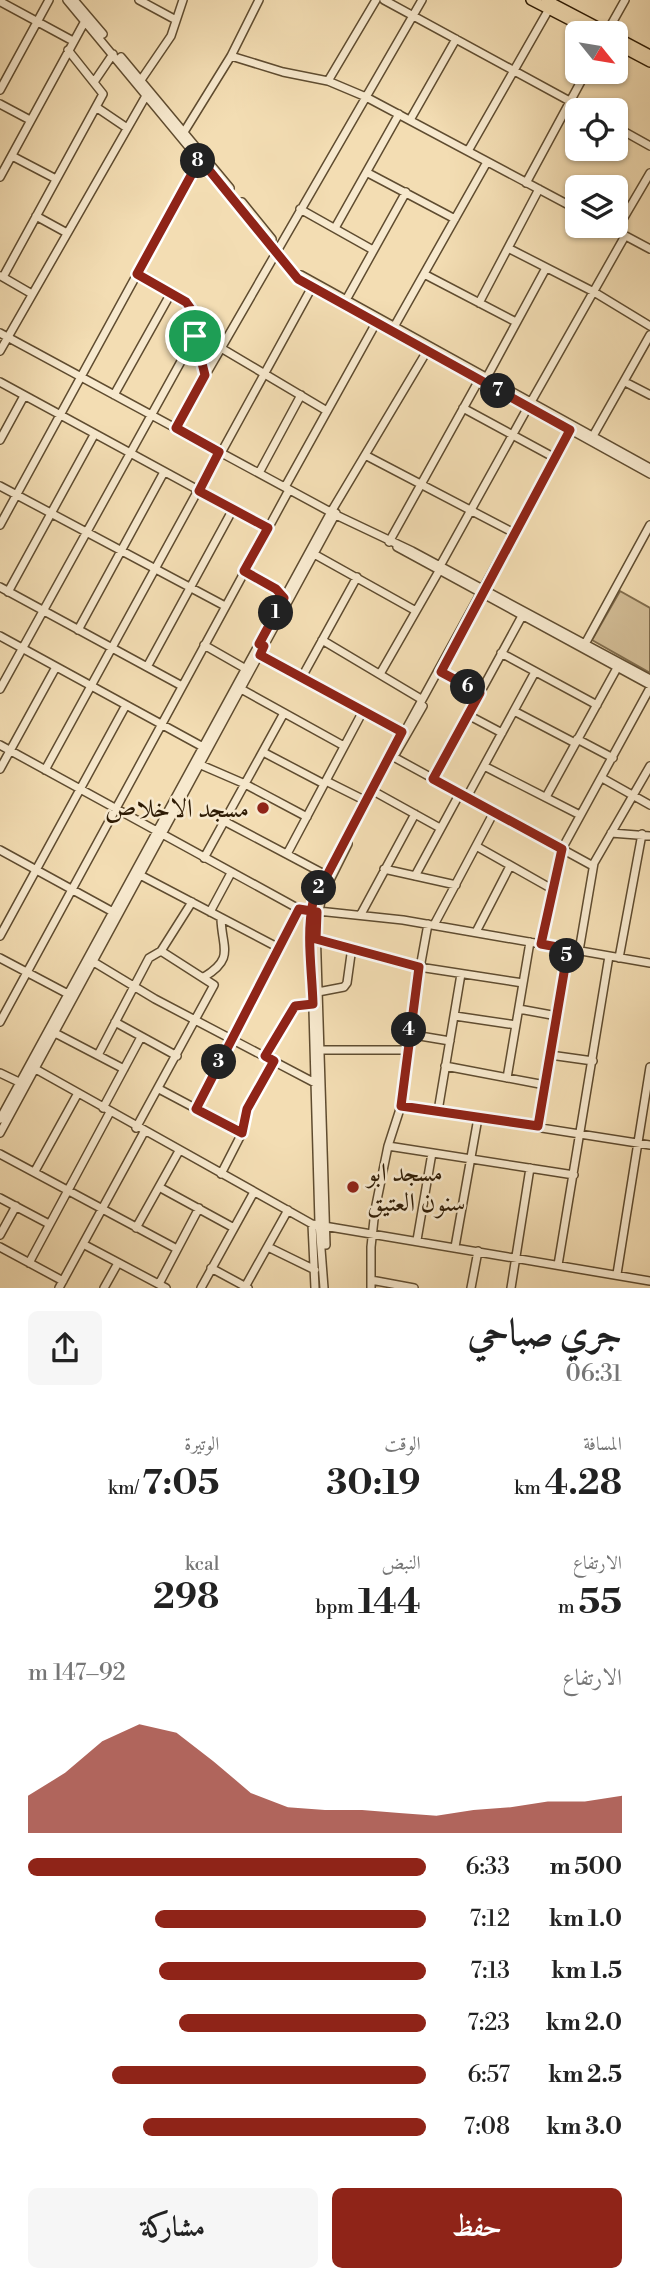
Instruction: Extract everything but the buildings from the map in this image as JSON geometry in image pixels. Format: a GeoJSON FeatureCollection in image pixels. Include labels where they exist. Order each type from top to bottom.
{"type":"FeatureCollection","features":[{"type":"Feature","properties":{"kind":"main road"},"geometry":{"type":"LineString","coordinates":[[531,0],[550,3],[585,21]]}},
{"type":"Feature","properties":{"kind":"main road"},"geometry":{"type":"LineString","coordinates":[[550,3],[577,21]]}},
{"type":"Feature","properties":{"kind":"main road"},"geometry":{"type":"LineString","coordinates":[[628,43],[650,55]]}},
{"type":"Feature","properties":{"kind":"main road"},"geometry":{"type":"LineString","coordinates":[[628,50],[650,62]]}},
{"type":"Feature","properties":{"kind":"street"},"geometry":{"type":"LineString","coordinates":[[0,90],[49,0]]}},
{"type":"Feature","properties":{"kind":"street"},"geometry":{"type":"LineString","coordinates":[[67,0],[184,132],[201,157]]}},
{"type":"Feature","properties":{"kind":"street"},"geometry":{"type":"LineString","coordinates":[[74,0],[295,271],[483,379],[650,468]]}},
{"type":"Feature","properties":{"kind":"street"},"geometry":{"type":"LineString","coordinates":[[139,0],[176,20]]}},
{"type":"Feature","properties":{"kind":"street"},"geometry":{"type":"LineString","coordinates":[[141,80],[171,36],[183,0]]}},
{"type":"Feature","properties":{"kind":"street"},"geometry":{"type":"LineString","coordinates":[[184,132],[231,56],[259,0]]}},
{"type":"Feature","properties":{"kind":"street"},"geometry":{"type":"LineString","coordinates":[[328,80],[376,0]]}},
{"type":"Feature","properties":{"kind":"street"},"geometry":{"type":"LineString","coordinates":[[383,0],[565,99]]}},
{"type":"Feature","properties":{"kind":"street"},"geometry":{"type":"LineString","coordinates":[[176,428],[422,0]]}},
{"type":"Feature","properties":{"kind":"street"},"geometry":{"type":"LineString","coordinates":[[616,21],[625,0]]}},
{"type":"Feature","properties":{"kind":"street"},"geometry":{"type":"LineString","coordinates":[[1,2],[73,41]]}},
{"type":"Feature","properties":{"kind":"street"},"geometry":{"type":"LineString","coordinates":[[468,151],[550,3]]}},
{"type":"Feature","properties":{"kind":"street"},"geometry":{"type":"LineString","coordinates":[[0,177],[85,21]]}},
{"type":"Feature","properties":{"kind":"street"},"geometry":{"type":"LineString","coordinates":[[410,120],[456,39]]}},
{"type":"Feature","properties":{"kind":"street"},"geometry":{"type":"LineString","coordinates":[[32,294],[1,276],[103,94],[68,50]]}},
{"type":"Feature","properties":{"kind":"street"},"geometry":{"type":"LineString","coordinates":[[94,82],[113,54]]}},
{"type":"Feature","properties":{"kind":"street"},"geometry":{"type":"LineString","coordinates":[[231,56],[283,72],[328,80],[366,97],[565,203]]}},
{"type":"Feature","properties":{"kind":"street"},"geometry":{"type":"LineString","coordinates":[[0,351],[4,335],[32,294],[148,93]]}},
{"type":"Feature","properties":{"kind":"street"},"geometry":{"type":"LineString","coordinates":[[0,104],[30,120]]}},
{"type":"Feature","properties":{"kind":"street"},"geometry":{"type":"LineString","coordinates":[[96,107],[127,128]]}},
{"type":"Feature","properties":{"kind":"street"},"geometry":{"type":"LineString","coordinates":[[527,183],[565,113]]}},
{"type":"Feature","properties":{"kind":"street"},"geometry":{"type":"LineString","coordinates":[[335,229],[398,114]]}},
{"type":"Feature","properties":{"kind":"street"},"geometry":{"type":"LineString","coordinates":[[628,134],[650,146]]}},
{"type":"Feature","properties":{"kind":"street"},"geometry":{"type":"LineString","coordinates":[[12,156],[56,179]]}},
{"type":"Feature","properties":{"kind":"street"},"geometry":{"type":"LineString","coordinates":[[0,524],[201,157]]}},
{"type":"Feature","properties":{"kind":"street"},"geometry":{"type":"LineString","coordinates":[[394,327],[487,162]]}},
{"type":"Feature","properties":{"kind":"street"},"geometry":{"type":"LineString","coordinates":[[368,173],[455,219]]}},
{"type":"Feature","properties":{"kind":"street"},"geometry":{"type":"LineString","coordinates":[[628,211],[650,173]]}},
{"type":"Feature","properties":{"kind":"street"},"geometry":{"type":"LineString","coordinates":[[479,303],[539,189]]}},
{"type":"Feature","properties":{"kind":"street"},"geometry":{"type":"LineString","coordinates":[[346,300],[406,192]]}},
{"type":"Feature","properties":{"kind":"street"},"geometry":{"type":"LineString","coordinates":[[300,209],[373,250]]}},
{"type":"Feature","properties":{"kind":"street"},"geometry":{"type":"LineString","coordinates":[[36,216],[67,233]]}},
{"type":"Feature","properties":{"kind":"street"},"geometry":{"type":"LineString","coordinates":[[380,674],[624,238]]}},
{"type":"Feature","properties":{"kind":"street"},"geometry":{"type":"LineString","coordinates":[[628,238],[650,249]]}},
{"type":"Feature","properties":{"kind":"street"},"geometry":{"type":"LineString","coordinates":[[508,248],[594,292],[650,326]]}},
{"type":"Feature","properties":{"kind":"street"},"geometry":{"type":"LineString","coordinates":[[277,249],[292,274],[312,287],[483,379]]}},
{"type":"Feature","properties":{"kind":"street"},"geometry":{"type":"LineString","coordinates":[[391,543],[463,408],[483,379],[546,268]]}},
{"type":"Feature","properties":{"kind":"street"},"geometry":{"type":"LineString","coordinates":[[137,274],[189,306],[205,375]]}},
{"type":"Feature","properties":{"kind":"street"},"geometry":{"type":"LineString","coordinates":[[424,274],[516,322]]}},
{"type":"Feature","properties":{"kind":"street"},"geometry":{"type":"LineString","coordinates":[[45,770],[312,287]]}},
{"type":"Feature","properties":{"kind":"street"},"geometry":{"type":"LineString","coordinates":[[114,394],[170,293]]}},
{"type":"Feature","properties":{"kind":"street"},"geometry":{"type":"LineString","coordinates":[[0,1022],[376,323]]}},
{"type":"Feature","properties":{"kind":"street"},"geometry":{"type":"LineString","coordinates":[[4,335],[333,514],[650,679]]}},
{"type":"Feature","properties":{"kind":"street"},"geometry":{"type":"LineString","coordinates":[[593,436],[650,335]]}},
{"type":"Feature","properties":{"kind":"street"},"geometry":{"type":"LineString","coordinates":[[0,689],[149,414],[195,336]]}},
{"type":"Feature","properties":{"kind":"street"},"geometry":{"type":"LineString","coordinates":[[221,348],[327,411]]}},
{"type":"Feature","properties":{"kind":"street"},"geometry":{"type":"LineString","coordinates":[[0,1132],[68,994],[113,912],[201,765],[260,655],[284,598],[314,554],[337,505],[427,351]]}},
{"type":"Feature","properties":{"kind":"street"},"geometry":{"type":"LineString","coordinates":[[0,382],[268,528]]}},
{"type":"Feature","properties":{"kind":"street"},"geometry":{"type":"LineString","coordinates":[[625,382],[650,395]]}},
{"type":"Feature","properties":{"kind":"street"},"geometry":{"type":"LineString","coordinates":[[0,440],[24,396]]}},
{"type":"Feature","properties":{"kind":"street"},"geometry":{"type":"LineString","coordinates":[[259,473],[302,396]]}},
{"type":"Feature","properties":{"kind":"street"},"geometry":{"type":"LineString","coordinates":[[530,405],[650,474]]}},
{"type":"Feature","properties":{"kind":"street"},"geometry":{"type":"LineString","coordinates":[[463,408],[555,458]]}},
{"type":"Feature","properties":{"kind":"street"},"geometry":{"type":"LineString","coordinates":[[327,1288],[319,1224],[313,1004],[314,912],[326,875],[441,672],[570,430]]}},
{"type":"Feature","properties":{"kind":"street"},"geometry":{"type":"LineString","coordinates":[[8,592],[94,435]]}},
{"type":"Feature","properties":{"kind":"street"},"geometry":{"type":"LineString","coordinates":[[365,455],[513,533]]}},
{"type":"Feature","properties":{"kind":"street"},"geometry":{"type":"LineString","coordinates":[[78,630],[164,472]]}},
{"type":"Feature","properties":{"kind":"street"},"geometry":{"type":"LineString","coordinates":[[0,486],[225,606]]}},
{"type":"Feature","properties":{"kind":"street"},"geometry":{"type":"LineString","coordinates":[[147,667],[233,509]]}},
{"type":"Feature","properties":{"kind":"street"},"geometry":{"type":"LineString","coordinates":[[32,1067],[55,1033],[140,875],[203,747],[333,514]]}},
{"type":"Feature","properties":{"kind":"street"},"geometry":{"type":"LineString","coordinates":[[585,644],[650,525]]}},
{"type":"Feature","properties":{"kind":"street"},"geometry":{"type":"LineString","coordinates":[[314,554],[416,611]]}},
{"type":"Feature","properties":{"kind":"street"},"geometry":{"type":"LineString","coordinates":[[244,571],[276,589],[284,598]]}},
{"type":"Feature","properties":{"kind":"street"},"geometry":{"type":"LineString","coordinates":[[302,677],[356,577]]}},
{"type":"Feature","properties":{"kind":"street"},"geometry":{"type":"LineString","coordinates":[[0,587],[182,687]]}},
{"type":"Feature","properties":{"kind":"street"},"geometry":{"type":"LineString","coordinates":[[483,590],[522,616],[650,687],[562,849],[541,944]]}},
{"type":"Feature","properties":{"kind":"street"},"geometry":{"type":"LineString","coordinates":[[314,912],[402,732],[483,590]]}},
{"type":"Feature","properties":{"kind":"street"},"geometry":{"type":"LineString","coordinates":[[433,779],[522,616]]}},
{"type":"Feature","properties":{"kind":"street"},"geometry":{"type":"LineString","coordinates":[[0,636],[203,747]]}},
{"type":"Feature","properties":{"kind":"street"},"geometry":{"type":"LineString","coordinates":[[322,640],[421,699]]}},
{"type":"Feature","properties":{"kind":"street"},"geometry":{"type":"LineString","coordinates":[[204,645],[246,669]]}},
{"type":"Feature","properties":{"kind":"street"},"geometry":{"type":"LineString","coordinates":[[501,653],[597,705]]}},
{"type":"Feature","properties":{"kind":"street"},"geometry":{"type":"LineString","coordinates":[[260,655],[402,732]]}},
{"type":"Feature","properties":{"kind":"street"},"geometry":{"type":"LineString","coordinates":[[0,769],[56,667]]}},
{"type":"Feature","properties":{"kind":"street"},"geometry":{"type":"LineString","coordinates":[[546,797],[617,667]]}},
{"type":"Feature","properties":{"kind":"street"},"geometry":{"type":"LineString","coordinates":[[441,672],[480,693]]}},
{"type":"Feature","properties":{"kind":"street"},"geometry":{"type":"LineString","coordinates":[[415,876],[440,828],[484,766],[535,672]]}},
{"type":"Feature","properties":{"kind":"street"},"geometry":{"type":"LineString","coordinates":[[241,689],[344,746]]}},
{"type":"Feature","properties":{"kind":"street"},"geometry":{"type":"LineString","coordinates":[[0,936],[126,705]]}},
{"type":"Feature","properties":{"kind":"street"},"geometry":{"type":"LineString","coordinates":[[287,855],[363,711]]}},
{"type":"Feature","properties":{"kind":"street"},"geometry":{"type":"LineString","coordinates":[[514,711],[613,758]]}},
{"type":"Feature","properties":{"kind":"street"},"geometry":{"type":"LineString","coordinates":[[204,858],[284,713]]}},
{"type":"Feature","properties":{"kind":"street"},"geometry":{"type":"LineString","coordinates":[[468,715],[502,733]]}},
{"type":"Feature","properties":{"kind":"street"},"geometry":{"type":"LineString","coordinates":[[0,745],[299,909],[361,914],[650,962]]}},
{"type":"Feature","properties":{"kind":"street"},"geometry":{"type":"LineString","coordinates":[[263,752],[366,801]]}},
{"type":"Feature","properties":{"kind":"street"},"geometry":{"type":"LineString","coordinates":[[392,756],[593,866]]}},
{"type":"Feature","properties":{"kind":"street"},"geometry":{"type":"LineString","coordinates":[[201,765],[245,784],[307,817]]}},
{"type":"Feature","properties":{"kind":"street"},"geometry":{"type":"LineString","coordinates":[[484,766],[580,815]]}},
{"type":"Feature","properties":{"kind":"street"},"geometry":{"type":"LineString","coordinates":[[579,951],[593,866],[650,766]]}},
{"type":"Feature","properties":{"kind":"street"},"geometry":{"type":"LineString","coordinates":[[602,778],[650,805]]}},
{"type":"Feature","properties":{"kind":"street"},"geometry":{"type":"LineString","coordinates":[[375,792],[440,828]]}},
{"type":"Feature","properties":{"kind":"street"},"geometry":{"type":"LineString","coordinates":[[413,1288],[371,1284],[372,1233],[388,1146],[401,1106],[408,1034],[419,967],[431,925],[456,885],[494,812]]}},
{"type":"Feature","properties":{"kind":"street"},"geometry":{"type":"LineString","coordinates":[[361,914],[415,814]]}},
{"type":"Feature","properties":{"kind":"street"},"geometry":{"type":"LineString","coordinates":[[225,821],[326,875]]}},
{"type":"Feature","properties":{"kind":"street"},"geometry":{"type":"LineString","coordinates":[[611,833],[646,835],[619,958]]}},
{"type":"Feature","properties":{"kind":"street"},"geometry":{"type":"LineString","coordinates":[[476,846],[552,889]]}},
{"type":"Feature","properties":{"kind":"street"},"geometry":{"type":"LineString","coordinates":[[0,851],[113,912]]}},
{"type":"Feature","properties":{"kind":"street"},"geometry":{"type":"LineString","coordinates":[[476,932],[510,866]]}},
{"type":"Feature","properties":{"kind":"street"},"geometry":{"type":"LineString","coordinates":[[384,869],[456,885]]}},
{"type":"Feature","properties":{"kind":"street"},"geometry":{"type":"LineString","coordinates":[[210,912],[231,873]]}},
{"type":"Feature","properties":{"kind":"street"},"geometry":{"type":"LineString","coordinates":[[140,875],[279,948]]}},
{"type":"Feature","properties":{"kind":"street"},"geometry":{"type":"LineString","coordinates":[[98,1055],[149,958],[161,951],[191,902]]}},
{"type":"Feature","properties":{"kind":"street"},"geometry":{"type":"LineString","coordinates":[[196,1109],[299,909]]}},
{"type":"Feature","properties":{"kind":"street"},"geometry":{"type":"LineString","coordinates":[[204,977],[218,967],[226,950],[221,919]]}},
{"type":"Feature","properties":{"kind":"street"},"geometry":{"type":"LineString","coordinates":[[314,938],[419,967],[523,983]]}},
{"type":"Feature","properties":{"kind":"street"},"geometry":{"type":"LineString","coordinates":[[314,938],[320,1050],[319,1224],[315,1288]]}},
{"type":"Feature","properties":{"kind":"street"},"geometry":{"type":"LineString","coordinates":[[507,1078],[530,942]]}},
{"type":"Feature","properties":{"kind":"street"},"geometry":{"type":"LineString","coordinates":[[318,992],[344,987],[347,983],[352,947]]}},
{"type":"Feature","properties":{"kind":"street"},"geometry":{"type":"LineString","coordinates":[[538,1126],[568,949]]}},
{"type":"Feature","properties":{"kind":"street"},"geometry":{"type":"LineString","coordinates":[[0,1247],[61,1284],[83,1244],[159,1089],[214,985],[161,951]]}},
{"type":"Feature","properties":{"kind":"street"},"geometry":{"type":"LineString","coordinates":[[558,1265],[609,956]]}},
{"type":"Feature","properties":{"kind":"street"},"geometry":{"type":"LineString","coordinates":[[0,958],[68,994]]}},
{"type":"Feature","properties":{"kind":"street"},"geometry":{"type":"LineString","coordinates":[[92,961],[195,1020],[316,1083]]}},
{"type":"Feature","properties":{"kind":"street"},"geometry":{"type":"LineString","coordinates":[[438,1111],[461,974]]}},
{"type":"Feature","properties":{"kind":"street"},"geometry":{"type":"LineString","coordinates":[[265,1056],[295,1006],[313,1004]]}},
{"type":"Feature","properties":{"kind":"street"},"geometry":{"type":"LineString","coordinates":[[519,1009],[557,1016]]}},
{"type":"Feature","properties":{"kind":"street"},"geometry":{"type":"LineString","coordinates":[[455,1016],[516,1025]]}},
{"type":"Feature","properties":{"kind":"street"},"geometry":{"type":"LineString","coordinates":[[115,1022],[177,1056]]}},
{"type":"Feature","properties":{"kind":"street"},"geometry":{"type":"LineString","coordinates":[[55,1033],[124,1069]]}},
{"type":"Feature","properties":{"kind":"street"},"geometry":{"type":"LineString","coordinates":[[408,1034],[450,1041]]}},
{"type":"Feature","properties":{"kind":"street"},"geometry":{"type":"LineString","coordinates":[[29,1263],[69,1190],[141,1037]]}},
{"type":"Feature","properties":{"kind":"street"},"geometry":{"type":"LineString","coordinates":[[320,1050],[407,1049]]}},
{"type":"Feature","properties":{"kind":"street"},"geometry":{"type":"LineString","coordinates":[[550,1055],[593,1061]]}},
{"type":"Feature","properties":{"kind":"street"},"geometry":{"type":"LineString","coordinates":[[221,1174],[242,1133],[247,1109],[274,1061]]}},
{"type":"Feature","properties":{"kind":"street"},"geometry":{"type":"LineString","coordinates":[[445,1066],[545,1085]]}},
{"type":"Feature","properties":{"kind":"street"},"geometry":{"type":"LineString","coordinates":[[32,1067],[140,1130],[319,1224],[650,1281]]}},
{"type":"Feature","properties":{"kind":"street"},"geometry":{"type":"LineString","coordinates":[[617,1275],[650,1068]]}},
{"type":"Feature","properties":{"kind":"street"},"geometry":{"type":"LineString","coordinates":[[0,1073],[23,1084]]}},
{"type":"Feature","properties":{"kind":"street"},"geometry":{"type":"LineString","coordinates":[[0,1119],[23,1084]]}},
{"type":"Feature","properties":{"kind":"street"},"geometry":{"type":"LineString","coordinates":[[159,1089],[242,1133]]}},
{"type":"Feature","properties":{"kind":"street"},"geometry":{"type":"LineString","coordinates":[[35,1171],[78,1093]]}},
{"type":"Feature","properties":{"kind":"street"},"geometry":{"type":"LineString","coordinates":[[401,1106],[650,1144]]}},
{"type":"Feature","properties":{"kind":"street"},"geometry":{"type":"LineString","coordinates":[[455,1247],[478,1118]]}},
{"type":"Feature","properties":{"kind":"street"},"geometry":{"type":"LineString","coordinates":[[388,1146],[574,1175]]}},
{"type":"Feature","properties":{"kind":"street"},"geometry":{"type":"LineString","coordinates":[[136,1228],[179,1151]]}},
{"type":"Feature","properties":{"kind":"street"},"geometry":{"type":"LineString","coordinates":[[417,1240],[432,1153]]}},
{"type":"Feature","properties":{"kind":"street"},"geometry":{"type":"LineString","coordinates":[[0,1154],[177,1249]]}},
{"type":"Feature","properties":{"kind":"street"},"geometry":{"type":"LineString","coordinates":[[511,1288],[530,1168]]}},
{"type":"Feature","properties":{"kind":"street"},"geometry":{"type":"LineString","coordinates":[[159,1187],[234,1228]]}},
{"type":"Feature","properties":{"kind":"street"},"geometry":{"type":"LineString","coordinates":[[201,1288],[254,1192]]}},
{"type":"Feature","properties":{"kind":"street"},"geometry":{"type":"LineString","coordinates":[[0,1198],[49,1224]]}},
{"type":"Feature","properties":{"kind":"street"},"geometry":{"type":"LineString","coordinates":[[0,1235],[16,1206]]}},
{"type":"Feature","properties":{"kind":"street"},"geometry":{"type":"LineString","coordinates":[[83,1244],[162,1286],[177,1249],[199,1208]]}},
{"type":"Feature","properties":{"kind":"street"},"geometry":{"type":"LineString","coordinates":[[211,1268],[246,1287],[288,1210]]}},
{"type":"Feature","properties":{"kind":"street"},"geometry":{"type":"LineString","coordinates":[[268,1247],[315,1270]]}},
{"type":"Feature","properties":{"kind":"street"},"geometry":{"type":"LineString","coordinates":[[471,1288],[478,1251]]}},
{"type":"Feature","properties":{"kind":"street"},"geometry":{"type":"LineString","coordinates":[[104,1288],[118,1263]]}},
{"type":"Feature","properties":{"kind":"street"},"geometry":{"type":"LineString","coordinates":[[628,1288],[630,1276]]}},
{"type":"Feature","properties":{"kind":"shaded area"},"geometry":{"type":"Polygon","coordinates":[[[620,591],[650,608],[650,673],[592,640],[620,591]]]}},
{"type":"Feature","properties":{"kind":"place","name":"مسجد الاخلاص"},"geometry":{"type":"Point","coordinates":[263,808]}},
{"type":"Feature","properties":{"kind":"place","name":"مسجد ابو سنون العتيق"},"geometry":{"type":"Point","coordinates":[353,1187]}},
{"type":"Feature","properties":{"kind":"route"},"geometry":{"type":"LineString","coordinates":[[195,336],[191,309],[186,302],[137,274],[200,159],[298,279],[570,430],[441,672],[480,693],[433,779],[562,849],[541,944],[568,949],[538,1126],[401,1106],[408,1034],[419,967],[316,939],[317,912],[311,912],[299,909],[196,1109],[242,1133],[247,1109],[274,1061],[265,1056],[295,1006],[313,1004],[311,912],[313,902],[402,732],[260,655],[264,646],[259,644],[284,598],[276,589],[244,571],[268,528],[199,491],[219,452],[176,428],[205,375],[195,336]]}}]}
